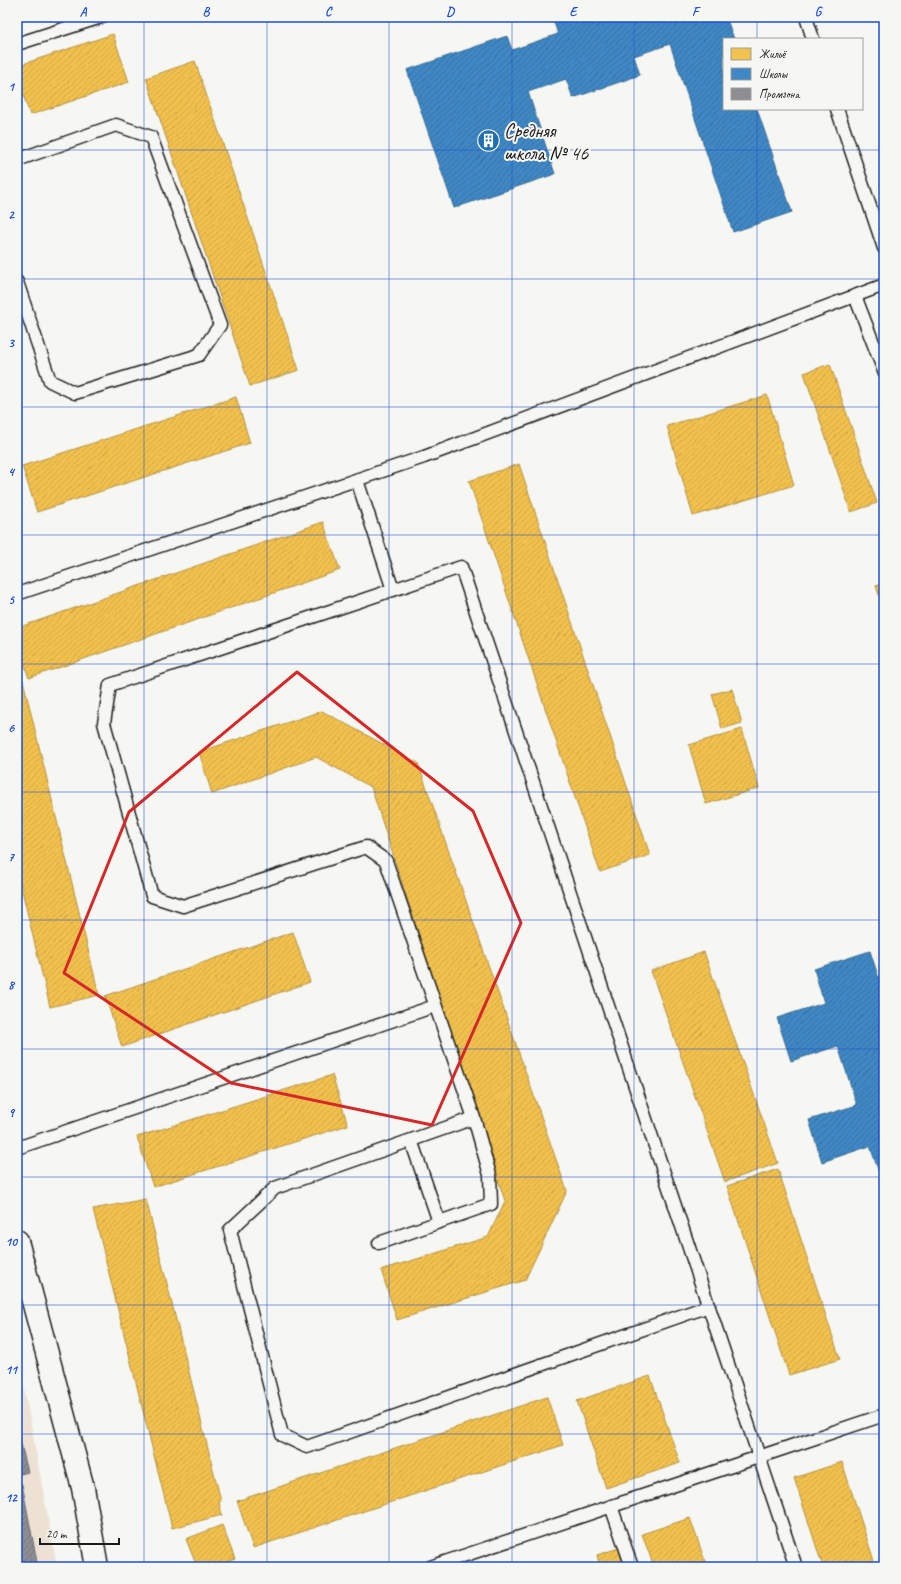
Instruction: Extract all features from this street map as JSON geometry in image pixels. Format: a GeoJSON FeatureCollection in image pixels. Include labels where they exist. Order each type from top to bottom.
{"type":"FeatureCollection","features":[{"type":"Feature","properties":{"kind":"street"},"geometry":{"type":"LineString","coordinates":[[17,1241],[83,1488],[97,1567]]}},
{"type":"Feature","properties":{"kind":"lane"},"geometry":{"type":"LineString","coordinates":[[17,44],[101,17]]}},
{"type":"Feature","properties":{"kind":"lane"},"geometry":{"type":"LineString","coordinates":[[806,17],[813,38]]}},
{"type":"Feature","properties":{"kind":"lane"},"geometry":{"type":"LineString","coordinates":[[837,110],[884,248]]}},
{"type":"Feature","properties":{"kind":"lane"},"geometry":{"type":"LineString","coordinates":[[17,160],[116,126],[151,137],[220,325],[199,355],[75,393],[50,381],[17,282]]}},
{"type":"Feature","properties":{"kind":"lane"},"geometry":{"type":"LineString","coordinates":[[17,594],[424,457],[884,285]]}},
{"type":"Feature","properties":{"kind":"lane"},"geometry":{"type":"LineString","coordinates":[[855,296],[883,368]]}},
{"type":"Feature","properties":{"kind":"lane"},"geometry":{"type":"LineString","coordinates":[[357,480],[393,590]]}},
{"type":"Feature","properties":{"kind":"lane"},"geometry":{"type":"LineString","coordinates":[[379,1243],[492,1204],[490,1175],[474,1118],[386,860],[366,847],[183,906],[152,896],[104,723],[110,685],[461,568],[796,1567]]}},
{"type":"Feature","properties":{"kind":"lane"},"geometry":{"type":"LineString","coordinates":[[17,1148],[435,1006]]}},
{"type":"Feature","properties":{"kind":"lane"},"geometry":{"type":"LineString","coordinates":[[474,1118],[275,1188],[230,1230],[282,1435],[307,1447],[709,1306]]}},
{"type":"Feature","properties":{"kind":"lane"},"geometry":{"type":"LineString","coordinates":[[411,1140],[439,1222]]}},
{"type":"Feature","properties":{"kind":"lane"},"geometry":{"type":"LineString","coordinates":[[430,1567],[884,1415]]}},
{"type":"Feature","properties":{"kind":"lane"},"geometry":{"type":"LineString","coordinates":[[611,1506],[632,1567]]}},
{"type":"Feature","properties":{"kind":"highlighted area"},"geometry":{"type":"Polygon","coordinates":[[[297,672],[473,811],[521,923],[432,1125],[231,1083],[64,973],[129,812],[297,672]]]}},
{"type":"Feature","properties":{"kind":"shaded area"},"geometry":{"type":"Polygon","coordinates":[[[17,1358],[23,1382],[57,1567],[17,1567],[17,1358]]]}},
{"type":"Feature","properties":{"kind":"building: Жильё"},"geometry":{"type":"Polygon","coordinates":[[[113,34],[129,82],[30,115],[17,76],[17,66],[113,34]]]}},
{"type":"Feature","properties":{"kind":"building: Жильё"},"geometry":{"type":"Polygon","coordinates":[[[195,61],[299,370],[250,386],[146,78],[195,61]]]}},
{"type":"Feature","properties":{"kind":"building: Жильё"},"geometry":{"type":"Polygon","coordinates":[[[830,364],[877,503],[851,512],[804,373],[830,364]]]}},
{"type":"Feature","properties":{"kind":"building: Жильё"},"geometry":{"type":"Polygon","coordinates":[[[767,395],[794,485],[693,516],[667,426],[767,395]]]}},
{"type":"Feature","properties":{"kind":"building: Жильё"},"geometry":{"type":"Polygon","coordinates":[[[236,397],[250,443],[37,512],[22,466],[236,397]]]}},
{"type":"Feature","properties":{"kind":"building: Жильё"},"geometry":{"type":"Polygon","coordinates":[[[519,464],[650,855],[600,872],[469,481],[519,464]]]}},
{"type":"Feature","properties":{"kind":"building: Жильё"},"geometry":{"type":"Polygon","coordinates":[[[323,522],[340,570],[29,678],[17,642],[17,628],[323,522]]]}},
{"type":"Feature","properties":{"kind":"building: Жильё"},"geometry":{"type":"Polygon","coordinates":[[[884,583],[884,610],[876,586],[884,583]]]}},
{"type":"Feature","properties":{"kind":"building: Жильё"},"geometry":{"type":"Polygon","coordinates":[[[23,680],[99,995],[50,1007],[17,870],[17,681],[23,680]]]}},
{"type":"Feature","properties":{"kind":"building: Жильё"},"geometry":{"type":"Polygon","coordinates":[[[732,689],[742,723],[722,729],[712,694],[732,689]]]}},
{"type":"Feature","properties":{"kind":"building: Жильё"},"geometry":{"type":"Polygon","coordinates":[[[322,711],[418,763],[567,1191],[525,1280],[397,1320],[381,1270],[488,1237],[505,1201],[371,787],[316,757],[212,794],[199,752],[322,711]]]}},
{"type":"Feature","properties":{"kind":"building: Жильё"},"geometry":{"type":"Polygon","coordinates":[[[742,729],[759,788],[706,804],[689,745],[742,729]]]}},
{"type":"Feature","properties":{"kind":"building: Жильё"},"geometry":{"type":"Polygon","coordinates":[[[293,932],[310,982],[122,1047],[105,996],[293,932]]]}},
{"type":"Feature","properties":{"kind":"building: Жильё"},"geometry":{"type":"Polygon","coordinates":[[[704,952],[778,1163],[725,1182],[651,971],[704,952]]]}},
{"type":"Feature","properties":{"kind":"building: Жильё"},"geometry":{"type":"Polygon","coordinates":[[[332,1075],[348,1125],[153,1187],[137,1137],[332,1075]]]}},
{"type":"Feature","properties":{"kind":"building: Жильё"},"geometry":{"type":"Polygon","coordinates":[[[778,1169],[840,1359],[789,1375],[727,1186],[778,1169]]]}},
{"type":"Feature","properties":{"kind":"building: Жильё"},"geometry":{"type":"Polygon","coordinates":[[[146,1199],[221,1501],[219,1502],[222,1515],[172,1528],[93,1209],[146,1199]]]}},
{"type":"Feature","properties":{"kind":"building: Жильё"},"geometry":{"type":"Polygon","coordinates":[[[650,1376],[680,1463],[606,1488],[577,1401],[650,1376]]]}},
{"type":"Feature","properties":{"kind":"building: Жильё"},"geometry":{"type":"Polygon","coordinates":[[[547,1397],[563,1445],[253,1548],[237,1501],[547,1397]]]}},
{"type":"Feature","properties":{"kind":"building: Жильё"},"geometry":{"type":"Polygon","coordinates":[[[842,1462],[876,1567],[823,1567],[794,1478],[842,1462]]]}},
{"type":"Feature","properties":{"kind":"building: Жильё"},"geometry":{"type":"Polygon","coordinates":[[[690,1518],[707,1567],[654,1567],[642,1534],[690,1518]]]}},
{"type":"Feature","properties":{"kind":"building: Жильё"},"geometry":{"type":"Polygon","coordinates":[[[222,1525],[235,1559],[214,1567],[197,1567],[186,1539],[222,1525]]]}},
{"type":"Feature","properties":{"kind":"building: Жильё"},"geometry":{"type":"Polygon","coordinates":[[[619,1548],[625,1567],[600,1567],[597,1555],[619,1548]]]}},
{"type":"Feature","properties":{"kind":"building: Школы","name":"Средняя школа № 46"},"geometry":{"type":"Polygon","coordinates":[[[552,17],[620,17],[623,24],[643,17],[726,17],[734,38],[723,38],[723,110],[757,110],[792,212],[733,232],[670,44],[634,56],[640,75],[573,98],[566,79],[528,92],[555,174],[454,208],[407,70],[507,36],[512,50],[558,34],[552,17]]]}},
{"type":"Feature","properties":{"kind":"building: Школы"},"geometry":{"type":"Polygon","coordinates":[[[870,951],[881,985],[884,984],[884,1180],[882,1181],[870,1146],[822,1162],[809,1120],[857,1105],[838,1046],[791,1061],[777,1018],[824,1003],[814,969],[870,951]]]}},
{"type":"Feature","properties":{"kind":"building: Промзона"},"geometry":{"type":"Polygon","coordinates":[[[17,1428],[28,1472],[17,1475],[17,1428]]]}},
{"type":"Feature","properties":{"kind":"building: Промзона"},"geometry":{"type":"Polygon","coordinates":[[[22,1484],[38,1567],[19,1567],[17,1558],[17,1485],[22,1484]]]}},
{"type":"Feature","properties":{"kind":"place","name":"Средняя школа № 46"},"geometry":{"type":"Point","coordinates":[488,141]}}]}
